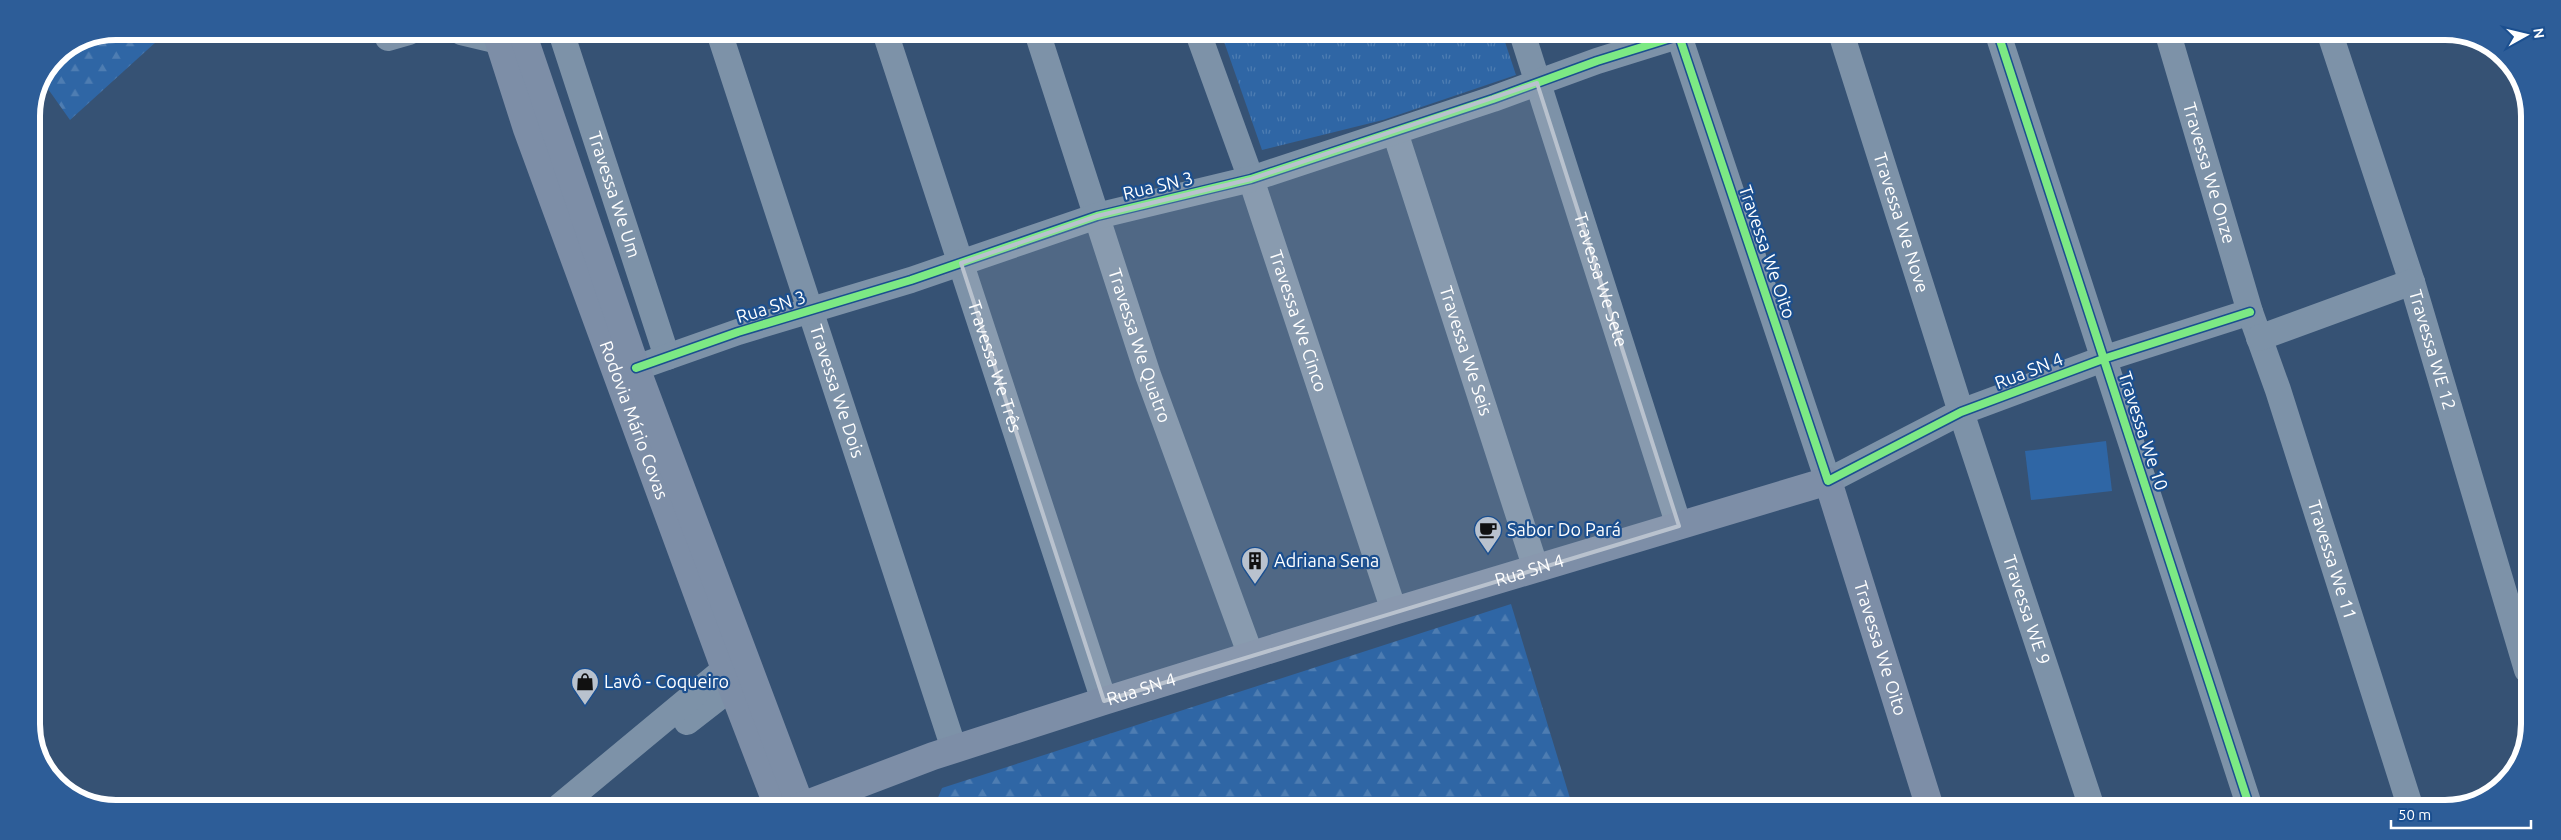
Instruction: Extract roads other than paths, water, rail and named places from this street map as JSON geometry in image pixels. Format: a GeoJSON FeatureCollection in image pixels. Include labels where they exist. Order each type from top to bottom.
{"type":"FeatureCollection","features":[{"type":"Feature","properties":{"kind":"main road","name":"Rodovia Mário Covas"},"geometry":{"type":"LineString","coordinates":[[507,40],[526,129],[729,678],[792,800]]}},
{"type":"Feature","properties":{"kind":"main road","name":"Rodovia Mário Covas"},"geometry":{"type":"LineString","coordinates":[[508,40],[636,368],[793,800]]}},
{"type":"Feature","properties":{"kind":"main road","name":"Rua SN 4"},"geometry":{"type":"LineString","coordinates":[[812,800],[954,749],[1104,701],[1394,611],[1828,481]]}},
{"type":"Feature","properties":{"kind":"main road","name":"Travessa We Oito"},"geometry":{"type":"LineString","coordinates":[[1828,481],[1928,800]]}},
{"type":"Feature","properties":{"kind":"street","name":"Travessa We Um"},"geometry":{"type":"LineString","coordinates":[[564,40],[667,357]]}},
{"type":"Feature","properties":{"kind":"street","name":"Travessa We Dois"},"geometry":{"type":"LineString","coordinates":[[722,40],[954,749]]}},
{"type":"Feature","properties":{"kind":"street","name":"Travessa We Três"},"geometry":{"type":"LineString","coordinates":[[888,40],[1104,701]]}},
{"type":"Feature","properties":{"kind":"street","name":"Travessa We Quatro"},"geometry":{"type":"LineString","coordinates":[[1040,40],[1148,375],[1251,656]]}},
{"type":"Feature","properties":{"kind":"street","name":"Travessa We Cinco"},"geometry":{"type":"LineString","coordinates":[[1201,40],[1251,179],[1394,611]]}},
{"type":"Feature","properties":{"kind":"street","name":"Travessa We Sete"},"geometry":{"type":"LineString","coordinates":[[1524,40],[1679,526]]}},
{"type":"Feature","properties":{"kind":"street","name":"Rua SN 3"},"geometry":{"type":"LineString","coordinates":[[636,368],[961,263],[1097,216],[1251,179],[1395,132],[1662,40]]}},
{"type":"Feature","properties":{"kind":"street","name":"Travessa We Oito"},"geometry":{"type":"LineString","coordinates":[[1683,40],[1828,481]]}},
{"type":"Feature","properties":{"kind":"street","name":"Travessa We Nove"},"geometry":{"type":"LineString","coordinates":[[1842,40],[1961,412]]}},
{"type":"Feature","properties":{"kind":"street","name":"Travessa We 10"},"geometry":{"type":"LineString","coordinates":[[2000,40],[2247,800]]}},
{"type":"Feature","properties":{"kind":"street","name":"Travessa We Onze"},"geometry":{"type":"LineString","coordinates":[[2170,40],[2250,312]]}},
{"type":"Feature","properties":{"kind":"street","name":"Travessa WE 12"},"geometry":{"type":"LineString","coordinates":[[2332,40],[2412,282],[2521,648]]}},
{"type":"Feature","properties":{"kind":"street","name":"Travessa We Seis"},"geometry":{"type":"LineString","coordinates":[[1395,132],[1536,569]]}},
{"type":"Feature","properties":{"kind":"street"},"geometry":{"type":"LineString","coordinates":[[2259,338],[2412,282]]}},
{"type":"Feature","properties":{"kind":"street","name":"Rua SN 4"},"geometry":{"type":"LineString","coordinates":[[1828,481],[1961,412],[2103,359],[2250,312]]}},
{"type":"Feature","properties":{"kind":"street","name":"Travessa We 11"},"geometry":{"type":"LineString","coordinates":[[2250,312],[2278,390],[2408,800]]}},
{"type":"Feature","properties":{"kind":"street","name":"Travessa WE 9"},"geometry":{"type":"LineString","coordinates":[[1961,412],[2089,800]]}},
{"type":"Feature","properties":{"kind":"street"},"geometry":{"type":"LineString","coordinates":[[568,800],[729,678]]}},
{"type":"Feature","properties":{"kind":"street"},"geometry":{"type":"LineString","coordinates":[[594,800],[651,751],[729,678]]}},
{"type":"Feature","properties":{"kind":"place","name":"Sabor Do Pará"},"geometry":{"type":"Point","coordinates":[1488,554]}},
{"type":"Feature","properties":{"kind":"place","name":"Adriana Sena"},"geometry":{"type":"Point","coordinates":[1255,585]}},
{"type":"Feature","properties":{"kind":"place","name":"Lavô - Coqueiro"},"geometry":{"type":"Point","coordinates":[585,706]}}]}
